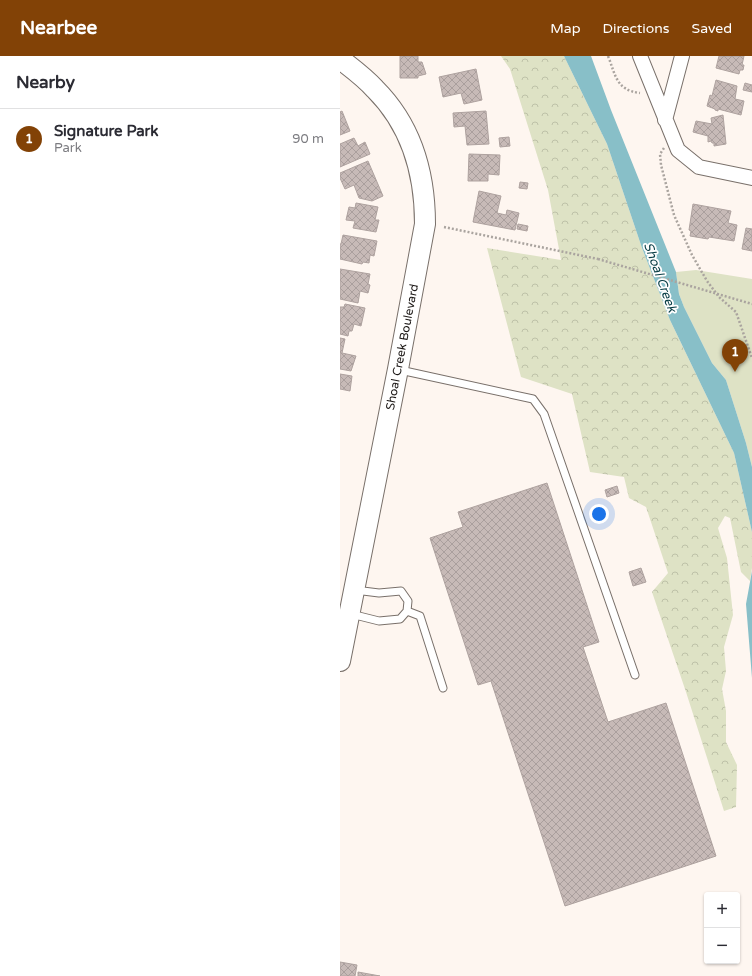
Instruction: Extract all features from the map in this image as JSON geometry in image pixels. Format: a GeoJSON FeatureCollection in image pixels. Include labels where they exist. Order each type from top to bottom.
{"type":"FeatureCollection","features":[{"type":"Feature","properties":{"kind":"street"},"geometry":{"type":"LineString","coordinates":[[640,56],[678,150],[699,167],[752,178]]}},
{"type":"Feature","properties":{"kind":"street"},"geometry":{"type":"LineString","coordinates":[[665,120],[682,56]]}},
{"type":"Feature","properties":{"kind":"street","name":"Shoal Creek Boulevard"},"geometry":{"type":"LineString","coordinates":[[340,59],[375,89],[400,119],[409,137],[421,173],[425,203],[425,224],[340,661]]}},
{"type":"Feature","properties":{"kind":"lane"},"geometry":{"type":"LineString","coordinates":[[398,369],[533,399],[544,414],[635,675]]}},
{"type":"Feature","properties":{"kind":"lane"},"geometry":{"type":"LineString","coordinates":[[350,614],[382,621],[400,619],[407,611],[408,601],[401,591],[378,593],[355,590]]}},
{"type":"Feature","properties":{"kind":"lane"},"geometry":{"type":"LineString","coordinates":[[407,611],[420,616],[443,688]]}},
{"type":"Feature","properties":{"kind":"path"},"geometry":{"type":"LineString","coordinates":[[608,56],[619,84],[626,90],[644,94],[654,90]]}},
{"type":"Feature","properties":{"kind":"path"},"geometry":{"type":"LineString","coordinates":[[674,140],[660,154],[660,165],[674,215],[692,255],[707,281],[718,297],[736,312],[752,358]]}},
{"type":"Feature","properties":{"kind":"path"},"geometry":{"type":"LineString","coordinates":[[444,227],[598,259],[752,304]]}},
{"type":"Feature","properties":{"kind":"green space"},"geometry":{"type":"Polygon","coordinates":[[[501,56],[564,56],[607,144],[642,248],[670,320],[734,453],[752,532],[752,568],[750,581],[741,572],[730,518],[725,516],[718,528],[727,558],[733,615],[724,647],[726,671],[722,689],[726,711],[726,742],[737,765],[736,807],[724,811],[652,592],[668,573],[646,507],[629,498],[624,477],[590,472],[572,394],[521,377],[487,248],[561,260],[548,190],[510,69],[501,56]]]}},
{"type":"Feature","properties":{"kind":"green space"},"geometry":{"type":"Polygon","coordinates":[[[696,270],[752,279],[752,467],[726,380],[712,363],[679,294],[676,272],[696,270]]]}},
{"type":"Feature","properties":{"kind":"water","name":"Shoal Creek"},"geometry":{"type":"Polygon","coordinates":[[[564,56],[591,56],[676,272],[679,294],[684,307],[712,363],[726,380],[752,467],[752,532],[734,453],[670,320],[642,248],[607,144],[564,56]]]}},
{"type":"Feature","properties":{"kind":"water"},"geometry":{"type":"Polygon","coordinates":[[[752,571],[752,678],[746,604],[752,571]]]}},
{"type":"Feature","properties":{"kind":"building"},"geometry":{"type":"Polygon","coordinates":[[[400,56],[418,56],[418,62],[422,62],[426,74],[418,76],[418,78],[400,78],[400,56]]]}},
{"type":"Feature","properties":{"kind":"building"},"geometry":{"type":"Polygon","coordinates":[[[719,56],[744,56],[742,65],[744,65],[743,70],[740,70],[739,74],[716,68],[719,56]]]}},
{"type":"Feature","properties":{"kind":"building"},"geometry":{"type":"Polygon","coordinates":[[[476,69],[482,100],[464,104],[461,93],[443,97],[439,77],[476,69]]]}},
{"type":"Feature","properties":{"kind":"building"},"geometry":{"type":"Polygon","coordinates":[[[716,80],[737,86],[735,99],[744,101],[741,115],[718,109],[718,111],[707,106],[710,95],[712,96],[716,80]]]}},
{"type":"Feature","properties":{"kind":"building"},"geometry":{"type":"Polygon","coordinates":[[[745,83],[752,85],[752,92],[743,90],[745,83]]]}},
{"type":"Feature","properties":{"kind":"building"},"geometry":{"type":"Polygon","coordinates":[[[342,111],[350,131],[340,135],[340,112],[342,111]]]}},
{"type":"Feature","properties":{"kind":"building"},"geometry":{"type":"Polygon","coordinates":[[[486,111],[489,144],[467,145],[465,126],[454,127],[453,113],[486,111]]]}},
{"type":"Feature","properties":{"kind":"building"},"geometry":{"type":"Polygon","coordinates":[[[723,115],[726,144],[714,146],[714,143],[711,141],[708,142],[708,136],[693,132],[696,121],[712,124],[711,118],[723,115]]]}},
{"type":"Feature","properties":{"kind":"building"},"geometry":{"type":"Polygon","coordinates":[[[509,137],[510,146],[500,147],[499,138],[509,137]]]}},
{"type":"Feature","properties":{"kind":"building"},"geometry":{"type":"Polygon","coordinates":[[[354,138],[358,146],[365,142],[370,154],[340,167],[340,144],[354,138]]]}},
{"type":"Feature","properties":{"kind":"building"},"geometry":{"type":"Polygon","coordinates":[[[469,154],[500,155],[499,175],[488,174],[488,181],[468,181],[469,154]]]}},
{"type":"Feature","properties":{"kind":"building"},"geometry":{"type":"Polygon","coordinates":[[[368,161],[383,196],[372,201],[359,198],[354,185],[345,189],[340,178],[340,173],[368,161]]]}},
{"type":"Feature","properties":{"kind":"building"},"geometry":{"type":"Polygon","coordinates":[[[520,182],[528,183],[527,189],[519,188],[520,182]]]}},
{"type":"Feature","properties":{"kind":"building"},"geometry":{"type":"Polygon","coordinates":[[[479,191],[501,196],[497,213],[506,215],[507,210],[519,213],[515,230],[473,222],[479,191]]]}},
{"type":"Feature","properties":{"kind":"building"},"geometry":{"type":"Polygon","coordinates":[[[356,203],[378,207],[375,220],[379,220],[376,232],[353,228],[355,221],[346,220],[349,207],[355,208],[356,203]]]}},
{"type":"Feature","properties":{"kind":"building"},"geometry":{"type":"Polygon","coordinates":[[[693,204],[731,211],[728,223],[737,225],[734,241],[690,236],[691,231],[689,230],[693,204]]]}},
{"type":"Feature","properties":{"kind":"building"},"geometry":{"type":"Polygon","coordinates":[[[518,224],[528,226],[527,231],[517,229],[518,224]]]}},
{"type":"Feature","properties":{"kind":"building"},"geometry":{"type":"Polygon","coordinates":[[[746,228],[752,229],[752,251],[742,249],[746,228]]]}},
{"type":"Feature","properties":{"kind":"building"},"geometry":{"type":"Polygon","coordinates":[[[343,235],[377,241],[374,256],[370,255],[369,263],[363,262],[362,264],[340,259],[340,244],[343,235]]]}},
{"type":"Feature","properties":{"kind":"building"},"geometry":{"type":"Polygon","coordinates":[[[340,269],[370,274],[368,293],[360,291],[358,303],[340,299],[340,269]]]}},
{"type":"Feature","properties":{"kind":"building"},"geometry":{"type":"Polygon","coordinates":[[[345,304],[365,308],[361,326],[354,324],[352,331],[349,331],[348,336],[340,334],[340,307],[344,307],[345,304]]]}},
{"type":"Feature","properties":{"kind":"building"},"geometry":{"type":"Polygon","coordinates":[[[340,338],[345,339],[342,353],[356,356],[351,371],[340,369],[340,338]]]}},
{"type":"Feature","properties":{"kind":"building"},"geometry":{"type":"Polygon","coordinates":[[[340,374],[352,376],[350,391],[340,389],[340,374]]]}},
{"type":"Feature","properties":{"kind":"building"},"geometry":{"type":"Polygon","coordinates":[[[547,483],[599,642],[583,647],[608,722],[666,703],[716,856],[565,906],[491,681],[478,685],[430,538],[463,527],[458,512],[547,483]]]}},
{"type":"Feature","properties":{"kind":"building"},"geometry":{"type":"Polygon","coordinates":[[[617,486],[619,493],[607,497],[605,490],[617,486]]]}},
{"type":"Feature","properties":{"kind":"building"},"geometry":{"type":"Polygon","coordinates":[[[641,568],[646,582],[633,586],[629,572],[641,568]]]}},
{"type":"Feature","properties":{"kind":"building"},"geometry":{"type":"Polygon","coordinates":[[[340,962],[357,965],[355,976],[340,976],[340,962]]]}},
{"type":"Feature","properties":{"kind":"building"},"geometry":{"type":"Polygon","coordinates":[[[358,972],[380,976],[358,976],[358,972]]]}},
{"type":"Feature","properties":{"kind":"place","name":"Signature Park"},"geometry":{"type":"Point","coordinates":[735,372]}}]}
